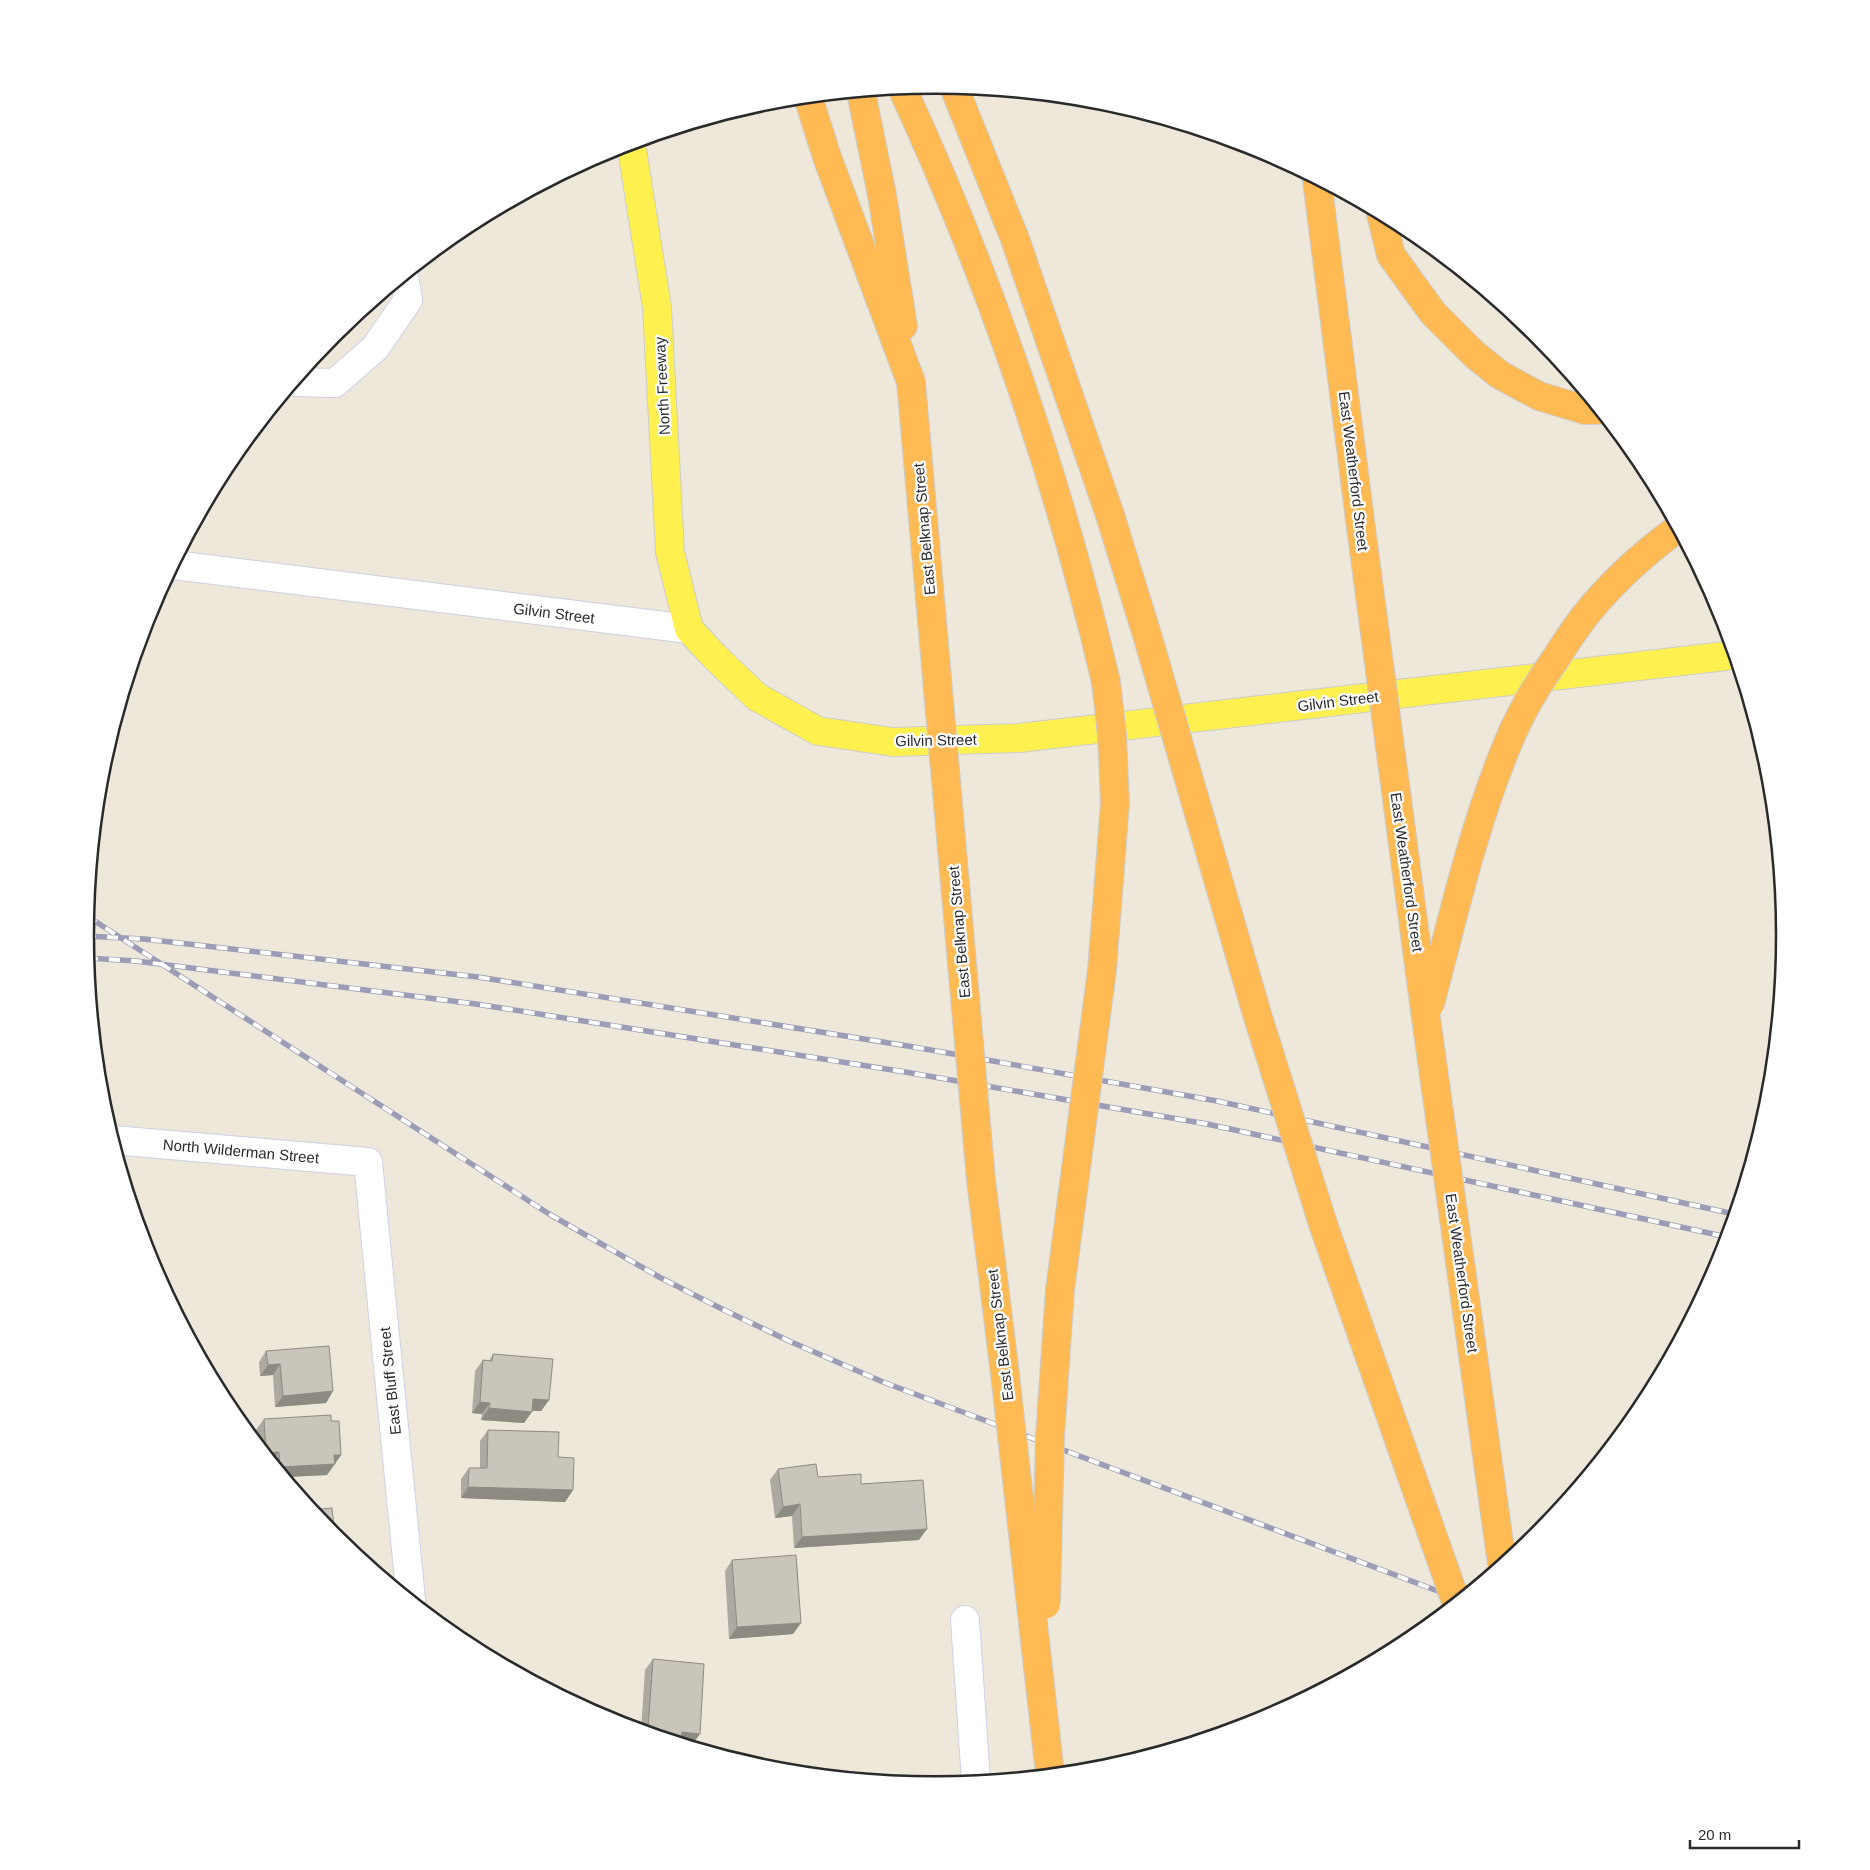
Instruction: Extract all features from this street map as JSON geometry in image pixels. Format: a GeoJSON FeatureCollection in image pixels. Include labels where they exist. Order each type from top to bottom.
{"type":"FeatureCollection","features":[{"type":"Feature","properties":{"kind":"highway"},"geometry":{"type":"LineString","coordinates":[[905,95],[943,179],[1024,392],[1092,625],[1106,682],[1112,735],[1115,803],[1103,960],[1060,1290],[1054,1367],[1050,1436],[1046,1598],[1050,1768]]}},
{"type":"Feature","properties":{"kind":"highway"},"geometry":{"type":"LineString","coordinates":[[957,95],[1016,239],[1110,515],[1258,1014],[1324,1227],[1454,1596]]}},
{"type":"Feature","properties":{"kind":"highway","name":"East Belknap Street"},"geometry":{"type":"LineString","coordinates":[[863,98],[882,195],[912,382],[981,1180],[1050,1768]]}},
{"type":"Feature","properties":{"kind":"highway"},"geometry":{"type":"LineString","coordinates":[[810,104],[826,158],[912,382]]}},
{"type":"Feature","properties":{"kind":"highway","name":"East Weatherford Street"},"geometry":{"type":"LineString","coordinates":[[1318,187],[1426,1018],[1501,1557]]}},
{"type":"Feature","properties":{"kind":"highway"},"geometry":{"type":"LineString","coordinates":[[1383,224],[1391,255],[1433,313],[1474,354],[1500,375],[1539,396],[1585,410],[1591,410]]}},
{"type":"Feature","properties":{"kind":"highway"},"geometry":{"type":"LineString","coordinates":[[1426,1018],[1470,854],[1488,797],[1508,742],[1532,693],[1589,611],[1612,585],[1650,550],[1673,532]]}},
{"type":"Feature","properties":{"kind":"main road","name":"North Freeway"},"geometry":{"type":"LineString","coordinates":[[632,151],[657,307],[670,552],[689,630]]}},
{"type":"Feature","properties":{"kind":"main road","name":"Gilvin Street"},"geometry":{"type":"LineString","coordinates":[[689,630],[757,697],[818,730],[893,742],[1019,738],[1728,656]]}},
{"type":"Feature","properties":{"kind":"street"},"geometry":{"type":"LineString","coordinates":[[301,382],[335,383],[374,348],[408,300],[405,283]]}},
{"type":"Feature","properties":{"kind":"street","name":"Gilvin Street"},"geometry":{"type":"LineString","coordinates":[[180,566],[689,630]]}},
{"type":"Feature","properties":{"kind":"street","name":"North Wilderman Street"},"geometry":{"type":"LineString","coordinates":[[119,1141],[368,1162]]}},
{"type":"Feature","properties":{"kind":"street","name":"East Bluff Street"},"geometry":{"type":"LineString","coordinates":[[368,1162],[410,1592]]}},
{"type":"Feature","properties":{"kind":"street"},"geometry":{"type":"LineString","coordinates":[[965,1620],[976,1775]]}},
{"type":"Feature","properties":{"kind":"building"},"geometry":{"type":"Polygon","coordinates":[[[329,1346],[333,1391],[283,1396],[280,1364],[268,1365],[266,1351],[329,1346]]]}},
{"type":"Feature","properties":{"kind":"building"},"geometry":{"type":"Polygon","coordinates":[[[493,1354],[553,1359],[549,1400],[533,1399],[532,1412],[489,1408],[490,1403],[480,1402],[483,1360],[492,1361],[493,1354]]]}},
{"type":"Feature","properties":{"kind":"building"},"geometry":{"type":"Polygon","coordinates":[[[331,1415],[331,1421],[339,1421],[341,1455],[334,1455],[335,1464],[284,1467],[280,1461],[279,1452],[272,1453],[265,1443],[264,1419],[331,1415]]]}},
{"type":"Feature","properties":{"kind":"building"},"geometry":{"type":"Polygon","coordinates":[[[488,1430],[559,1432],[558,1457],[574,1458],[573,1490],[468,1487],[469,1468],[487,1468],[488,1430]]]}},
{"type":"Feature","properties":{"kind":"building"},"geometry":{"type":"Polygon","coordinates":[[[816,1464],[818,1477],[861,1474],[861,1484],[923,1480],[927,1529],[802,1537],[800,1504],[783,1507],[778,1469],[816,1464]]]}},
{"type":"Feature","properties":{"kind":"building"},"geometry":{"type":"Polygon","coordinates":[[[332,1508],[334,1523],[321,1509],[332,1508]]]}},
{"type":"Feature","properties":{"kind":"building"},"geometry":{"type":"Polygon","coordinates":[[[796,1555],[801,1623],[737,1627],[732,1560],[796,1555]]]}},
{"type":"Feature","properties":{"kind":"building"},"geometry":{"type":"Polygon","coordinates":[[[653,1659],[704,1664],[700,1734],[682,1732],[681,1737],[648,1726],[653,1659]]]}},
{"type":"Feature","properties":{"kind":"railway"},"geometry":{"type":"LineString","coordinates":[[95,921],[549,1214],[661,1278],[722,1309],[883,1382],[1453,1597]]}},
{"type":"Feature","properties":{"kind":"railway"},"geometry":{"type":"LineString","coordinates":[[94,936],[144,939],[478,977],[914,1047],[1217,1101],[1729,1213]]}},
{"type":"Feature","properties":{"kind":"railway"},"geometry":{"type":"LineString","coordinates":[[95,958],[136,961],[476,1004],[905,1072],[1207,1124],[1720,1236]]}}]}
